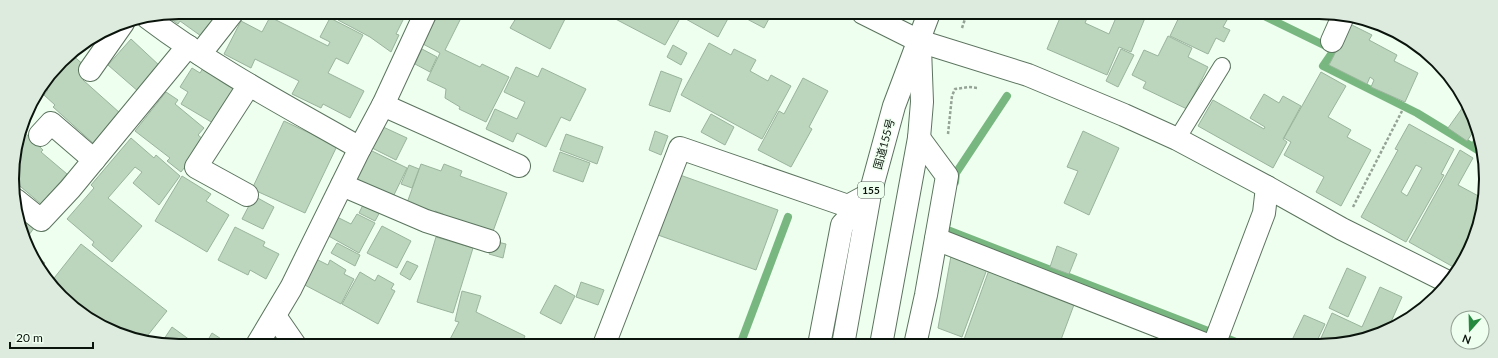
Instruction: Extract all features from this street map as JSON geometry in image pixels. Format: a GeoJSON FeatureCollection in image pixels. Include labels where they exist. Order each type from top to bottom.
{"type":"FeatureCollection","features":[{"type":"Feature","properties":{"kind":"main road"},"geometry":{"type":"LineString","coordinates":[[21,204],[40,220],[70,189],[94,160],[194,50],[226,19]]}},
{"type":"Feature","properties":{"kind":"main road"},"geometry":{"type":"LineString","coordinates":[[260,339],[291,288],[360,148],[383,105],[423,19]]}},
{"type":"Feature","properties":{"kind":"main road"},"geometry":{"type":"LineString","coordinates":[[874,19],[920,41],[1028,75],[1177,139],[1342,228],[1443,279]]}},
{"type":"Feature","properties":{"kind":"main road","name":"国道155号"},"geometry":{"type":"LineString","coordinates":[[844,339],[870,194],[894,106],[920,41],[927,19]]}},
{"type":"Feature","properties":{"kind":"main road"},"geometry":{"type":"LineString","coordinates":[[1332,41],[1341,20]]}},
{"type":"Feature","properties":{"kind":"main road"},"geometry":{"type":"LineString","coordinates":[[152,21],[249,85],[360,148]]}},
{"type":"Feature","properties":{"kind":"main road"},"geometry":{"type":"LineString","coordinates":[[90,70],[117,31]]}},
{"type":"Feature","properties":{"kind":"main road","name":"国道155号"},"geometry":{"type":"LineString","coordinates":[[882,339],[918,138],[922,102],[920,41]]}},
{"type":"Feature","properties":{"kind":"main road"},"geometry":{"type":"LineString","coordinates":[[247,195],[196,167],[249,85]]}},
{"type":"Feature","properties":{"kind":"main road"},"geometry":{"type":"LineString","coordinates":[[383,105],[519,166]]}},
{"type":"Feature","properties":{"kind":"main road"},"geometry":{"type":"LineString","coordinates":[[40,135],[52,122],[94,160]]}},
{"type":"Feature","properties":{"kind":"main road"},"geometry":{"type":"LineString","coordinates":[[917,339],[947,176],[918,138]]}},
{"type":"Feature","properties":{"kind":"main road"},"geometry":{"type":"LineString","coordinates":[[606,339],[680,148],[848,206],[870,194]]}},
{"type":"Feature","properties":{"kind":"main road"},"geometry":{"type":"LineString","coordinates":[[342,185],[426,221],[489,240]]}},
{"type":"Feature","properties":{"kind":"main road"},"geometry":{"type":"LineString","coordinates":[[1216,339],[1264,213],[1267,187]]}},
{"type":"Feature","properties":{"kind":"main road"},"geometry":{"type":"LineString","coordinates":[[820,339],[842,225],[870,194]]}},
{"type":"Feature","properties":{"kind":"main road"},"geometry":{"type":"LineString","coordinates":[[936,239],[1192,339]]}},
{"type":"Feature","properties":{"kind":"main road"},"geometry":{"type":"LineString","coordinates":[[275,316],[291,339]]}},
{"type":"Feature","properties":{"kind":"lane"},"geometry":{"type":"LineString","coordinates":[[1177,139],[1222,66]]}},
{"type":"Feature","properties":{"kind":"path"},"geometry":{"type":"LineString","coordinates":[[962,28],[965,19]]}},
{"type":"Feature","properties":{"kind":"path"},"geometry":{"type":"LineString","coordinates":[[947,142],[952,96],[955,89],[969,87],[984,89]]}},
{"type":"Feature","properties":{"kind":"path"},"geometry":{"type":"LineString","coordinates":[[1342,228],[1402,112]]}},
{"type":"Feature","properties":{"kind":"building"},"geometry":{"type":"Polygon","coordinates":[[[171,19],[214,19],[201,36],[180,21],[178,24],[171,19]]]}},
{"type":"Feature","properties":{"kind":"building"},"geometry":{"type":"Polygon","coordinates":[[[269,19],[274,19],[328,46],[330,42],[320,37],[329,19],[332,19],[363,35],[348,64],[336,58],[328,73],[364,91],[350,118],[323,104],[321,108],[292,94],[299,81],[255,59],[251,68],[224,54],[241,21],[262,32],[269,19]]]}},
{"type":"Feature","properties":{"kind":"building"},"geometry":{"type":"Polygon","coordinates":[[[404,19],[396,34],[399,35],[391,52],[370,37],[338,20],[404,19]]]}},
{"type":"Feature","properties":{"kind":"building"},"geometry":{"type":"Polygon","coordinates":[[[436,19],[460,19],[445,50],[480,67],[482,64],[509,77],[486,122],[459,109],[460,107],[445,98],[446,89],[427,80],[440,53],[423,44],[436,19]]]}},
{"type":"Feature","properties":{"kind":"building"},"geometry":{"type":"Polygon","coordinates":[[[516,19],[565,19],[550,49],[510,28],[516,19]]]}},
{"type":"Feature","properties":{"kind":"building"},"geometry":{"type":"Polygon","coordinates":[[[615,19],[680,19],[665,45],[615,19]]]}},
{"type":"Feature","properties":{"kind":"building"},"geometry":{"type":"Polygon","coordinates":[[[686,19],[728,19],[718,37],[686,19]]]}},
{"type":"Feature","properties":{"kind":"building"},"geometry":{"type":"Polygon","coordinates":[[[747,19],[769,19],[764,28],[747,19]]]}},
{"type":"Feature","properties":{"kind":"building"},"geometry":{"type":"Polygon","coordinates":[[[1060,19],[1087,19],[1085,23],[1109,34],[1115,19],[1145,19],[1131,52],[1119,47],[1107,75],[1047,49],[1060,19]]]}},
{"type":"Feature","properties":{"kind":"building"},"geometry":{"type":"Polygon","coordinates":[[[1178,19],[1225,19],[1227,20],[1223,27],[1230,30],[1224,42],[1216,38],[1208,54],[1170,36],[1178,19]]]}},
{"type":"Feature","properties":{"kind":"building"},"geometry":{"type":"Polygon","coordinates":[[[1350,24],[1372,35],[1369,40],[1397,55],[1394,61],[1418,73],[1405,102],[1371,87],[1374,80],[1370,77],[1367,84],[1329,65],[1350,24]]]}},
{"type":"Feature","properties":{"kind":"building"},"geometry":{"type":"Polygon","coordinates":[[[1168,36],[1192,48],[1188,57],[1208,67],[1187,109],[1143,88],[1146,82],[1132,75],[1144,50],[1158,56],[1168,36]]]}},
{"type":"Feature","properties":{"kind":"building"},"geometry":{"type":"Polygon","coordinates":[[[131,39],[161,67],[139,92],[108,65],[131,39]]]}},
{"type":"Feature","properties":{"kind":"building"},"geometry":{"type":"Polygon","coordinates":[[[709,43],[731,55],[734,49],[756,60],[750,71],[768,81],[771,75],[791,86],[762,139],[681,95],[709,43]]]}},
{"type":"Feature","properties":{"kind":"building"},"geometry":{"type":"Polygon","coordinates":[[[673,45],[687,53],[681,65],[667,57],[673,45]]]}},
{"type":"Feature","properties":{"kind":"building"},"geometry":{"type":"Polygon","coordinates":[[[422,49],[437,57],[430,72],[415,64],[422,49]]]}},
{"type":"Feature","properties":{"kind":"building"},"geometry":{"type":"Polygon","coordinates":[[[1121,49],[1134,55],[1118,87],[1106,81],[1121,49]]]}},
{"type":"Feature","properties":{"kind":"building"},"geometry":{"type":"Polygon","coordinates":[[[75,58],[85,66],[88,74],[83,80],[120,113],[93,143],[53,107],[55,105],[44,95],[48,90],[47,89],[52,82],[75,58]]]}},
{"type":"Feature","properties":{"kind":"building"},"geometry":{"type":"Polygon","coordinates":[[[516,67],[538,77],[542,68],[586,89],[570,121],[561,117],[546,147],[517,133],[513,142],[486,129],[495,109],[517,119],[525,102],[504,92],[516,67]]]}},
{"type":"Feature","properties":{"kind":"building"},"geometry":{"type":"Polygon","coordinates":[[[192,68],[200,73],[203,68],[235,87],[213,123],[181,104],[188,92],[180,87],[192,68]]]}},
{"type":"Feature","properties":{"kind":"building"},"geometry":{"type":"Polygon","coordinates":[[[661,71],[682,79],[670,112],[649,105],[661,71]]]}},
{"type":"Feature","properties":{"kind":"building"},"geometry":{"type":"Polygon","coordinates":[[[1321,72],[1346,86],[1328,117],[1351,130],[1347,137],[1371,150],[1341,206],[1316,192],[1324,177],[1284,155],[1291,142],[1284,138],[1321,72]]]}},
{"type":"Feature","properties":{"kind":"building"},"geometry":{"type":"Polygon","coordinates":[[[803,78],[828,91],[809,127],[812,129],[791,167],[758,150],[779,111],[784,114],[803,78]]]}},
{"type":"Feature","properties":{"kind":"building"},"geometry":{"type":"Polygon","coordinates":[[[166,92],[178,100],[175,104],[204,128],[198,135],[205,141],[181,172],[167,161],[170,158],[135,131],[166,92]]]}},
{"type":"Feature","properties":{"kind":"building"},"geometry":{"type":"Polygon","coordinates":[[[1264,94],[1279,103],[1283,96],[1301,106],[1283,139],[1287,142],[1273,168],[1198,126],[1213,100],[1264,129],[1265,127],[1250,118],[1264,94]]]}},
{"type":"Feature","properties":{"kind":"building"},"geometry":{"type":"Polygon","coordinates":[[[1462,108],[1473,133],[1467,141],[1448,128],[1462,108]]]}},
{"type":"Feature","properties":{"kind":"building"},"geometry":{"type":"Polygon","coordinates":[[[711,114],[734,127],[725,145],[701,132],[711,114]]]}},
{"type":"Feature","properties":{"kind":"building"},"geometry":{"type":"Polygon","coordinates":[[[284,121],[337,146],[305,213],[252,189],[284,121]]]}},
{"type":"Feature","properties":{"kind":"building"},"geometry":{"type":"Polygon","coordinates":[[[1409,124],[1454,149],[1441,174],[1444,175],[1406,242],[1361,217],[1398,150],[1395,149],[1409,124]],[[1416,165],[1401,192],[1407,196],[1422,168],[1416,165]]]}},
{"type":"Feature","properties":{"kind":"building"},"geometry":{"type":"Polygon","coordinates":[[[381,126],[407,138],[396,160],[370,147],[381,126]]]}},
{"type":"Feature","properties":{"kind":"building"},"geometry":{"type":"Polygon","coordinates":[[[655,131],[668,136],[661,155],[649,150],[655,131]]]}},
{"type":"Feature","properties":{"kind":"building"},"geometry":{"type":"Polygon","coordinates":[[[1083,131],[1119,148],[1089,215],[1064,203],[1078,171],[1067,167],[1083,131]]]}},
{"type":"Feature","properties":{"kind":"building"},"geometry":{"type":"Polygon","coordinates":[[[25,133],[43,150],[41,152],[67,174],[41,204],[19,185],[20,158],[25,133]]]}},
{"type":"Feature","properties":{"kind":"building"},"geometry":{"type":"Polygon","coordinates":[[[566,134],[603,147],[597,164],[560,150],[566,134]]]}},
{"type":"Feature","properties":{"kind":"building"},"geometry":{"type":"Polygon","coordinates":[[[131,138],[154,158],[156,155],[180,176],[159,205],[133,183],[142,172],[135,167],[108,198],[142,226],[112,262],[92,245],[94,242],[67,219],[94,188],[91,185],[131,138]]]}},
{"type":"Feature","properties":{"kind":"building"},"geometry":{"type":"Polygon","coordinates":[[[370,150],[407,168],[391,201],[354,184],[370,150]]]}},
{"type":"Feature","properties":{"kind":"building"},"geometry":{"type":"Polygon","coordinates":[[[1460,150],[1473,158],[1458,185],[1478,196],[1478,200],[1471,230],[1453,267],[1409,242],[1460,150]]]}},
{"type":"Feature","properties":{"kind":"building"},"geometry":{"type":"Polygon","coordinates":[[[560,152],[590,163],[583,182],[553,171],[560,152]]]}},
{"type":"Feature","properties":{"kind":"building"},"geometry":{"type":"Polygon","coordinates":[[[421,164],[441,171],[444,164],[462,171],[460,176],[507,193],[492,234],[442,216],[443,214],[435,211],[434,213],[407,203],[421,164]]]}},
{"type":"Feature","properties":{"kind":"building"},"geometry":{"type":"Polygon","coordinates":[[[409,165],[419,169],[412,188],[401,184],[409,165]]]}},
{"type":"Feature","properties":{"kind":"building"},"geometry":{"type":"Polygon","coordinates":[[[680,175],[778,210],[756,270],[658,235],[680,175]]]}},
{"type":"Feature","properties":{"kind":"building"},"geometry":{"type":"Polygon","coordinates":[[[182,176],[211,194],[206,201],[229,215],[207,252],[155,221],[182,176]]]}},
{"type":"Feature","properties":{"kind":"building"},"geometry":{"type":"Polygon","coordinates":[[[254,196],[274,207],[263,229],[242,219],[254,196]]]}},
{"type":"Feature","properties":{"kind":"building"},"geometry":{"type":"Polygon","coordinates":[[[365,201],[381,210],[375,221],[359,213],[365,201]]]}},
{"type":"Feature","properties":{"kind":"building"},"geometry":{"type":"Polygon","coordinates":[[[357,214],[375,223],[359,253],[325,234],[335,216],[351,224],[357,214]]]}},
{"type":"Feature","properties":{"kind":"building"},"geometry":{"type":"Polygon","coordinates":[[[24,221],[34,228],[29,235],[24,221]]]}},
{"type":"Feature","properties":{"kind":"building"},"geometry":{"type":"Polygon","coordinates":[[[382,226],[411,241],[397,268],[367,253],[382,226]]]}},
{"type":"Feature","properties":{"kind":"building"},"geometry":{"type":"Polygon","coordinates":[[[235,227],[265,242],[263,246],[279,254],[266,279],[250,270],[248,275],[218,260],[235,227]]]}},
{"type":"Feature","properties":{"kind":"building"},"geometry":{"type":"Polygon","coordinates":[[[436,237],[473,248],[453,313],[417,302],[436,237]]]}},
{"type":"Feature","properties":{"kind":"building"},"geometry":{"type":"Polygon","coordinates":[[[493,241],[506,244],[503,258],[489,254],[493,241]]]}},
{"type":"Feature","properties":{"kind":"building"},"geometry":{"type":"Polygon","coordinates":[[[337,243],[360,255],[355,266],[331,253],[337,243]]]}},
{"type":"Feature","properties":{"kind":"building"},"geometry":{"type":"Polygon","coordinates":[[[81,244],[167,311],[147,336],[138,334],[99,318],[66,292],[54,278],[81,244]]]}},
{"type":"Feature","properties":{"kind":"building"},"geometry":{"type":"Polygon","coordinates":[[[1057,246],[1077,254],[1069,274],[1050,267],[1057,246]]]}},
{"type":"Feature","properties":{"kind":"building"},"geometry":{"type":"Polygon","coordinates":[[[951,256],[987,269],[962,337],[938,328],[951,256]]]}},
{"type":"Feature","properties":{"kind":"building"},"geometry":{"type":"Polygon","coordinates":[[[314,258],[328,265],[330,260],[346,270],[344,274],[354,279],[341,304],[301,283],[314,258]]]}},
{"type":"Feature","properties":{"kind":"building"},"geometry":{"type":"Polygon","coordinates":[[[407,261],[418,266],[410,280],[400,274],[407,261]]]}},
{"type":"Feature","properties":{"kind":"building"},"geometry":{"type":"Polygon","coordinates":[[[1347,268],[1366,277],[1348,317],[1329,308],[1347,268]]]}},
{"type":"Feature","properties":{"kind":"building"},"geometry":{"type":"Polygon","coordinates":[[[989,270],[1075,302],[1061,339],[964,339],[989,270]]]}},
{"type":"Feature","properties":{"kind":"building"},"geometry":{"type":"Polygon","coordinates":[[[360,272],[375,281],[378,275],[394,284],[391,289],[395,291],[378,324],[342,304],[360,272]]]}},
{"type":"Feature","properties":{"kind":"building"},"geometry":{"type":"Polygon","coordinates":[[[581,282],[604,290],[598,305],[576,297],[581,282]]]}},
{"type":"Feature","properties":{"kind":"building"},"geometry":{"type":"Polygon","coordinates":[[[555,285],[575,296],[561,324],[540,313],[555,285]]]}},
{"type":"Feature","properties":{"kind":"building"},"geometry":{"type":"Polygon","coordinates":[[[1380,287],[1402,297],[1391,321],[1360,334],[1340,338],[1321,339],[1332,313],[1362,327],[1380,287]]]}},
{"type":"Feature","properties":{"kind":"building"},"geometry":{"type":"Polygon","coordinates":[[[462,291],[481,296],[476,312],[525,336],[524,339],[450,339],[459,322],[455,321],[462,291]]]}},
{"type":"Feature","properties":{"kind":"building"},"geometry":{"type":"Polygon","coordinates":[[[1304,315],[1325,324],[1318,339],[1293,338],[1304,315]]]}},
{"type":"Feature","properties":{"kind":"building"},"geometry":{"type":"Polygon","coordinates":[[[172,327],[188,339],[169,339],[164,339],[172,327]]]}},
{"type":"Feature","properties":{"kind":"building"},"geometry":{"type":"Polygon","coordinates":[[[212,333],[221,339],[208,339],[212,333]]]}},
{"type":"Feature","properties":{"kind":"waterway"},"geometry":{"type":"LineString","coordinates":[[1270,19],[1334,50],[1323,66],[1417,113],[1476,149]]}},
{"type":"Feature","properties":{"kind":"waterway"},"geometry":{"type":"LineString","coordinates":[[955,182],[956,173],[1007,96]]}},
{"type":"Feature","properties":{"kind":"waterway"},"geometry":{"type":"LineString","coordinates":[[742,339],[788,217]]}},
{"type":"Feature","properties":{"kind":"waterway"},"geometry":{"type":"LineString","coordinates":[[947,223],[945,229],[1208,331]]}}]}
